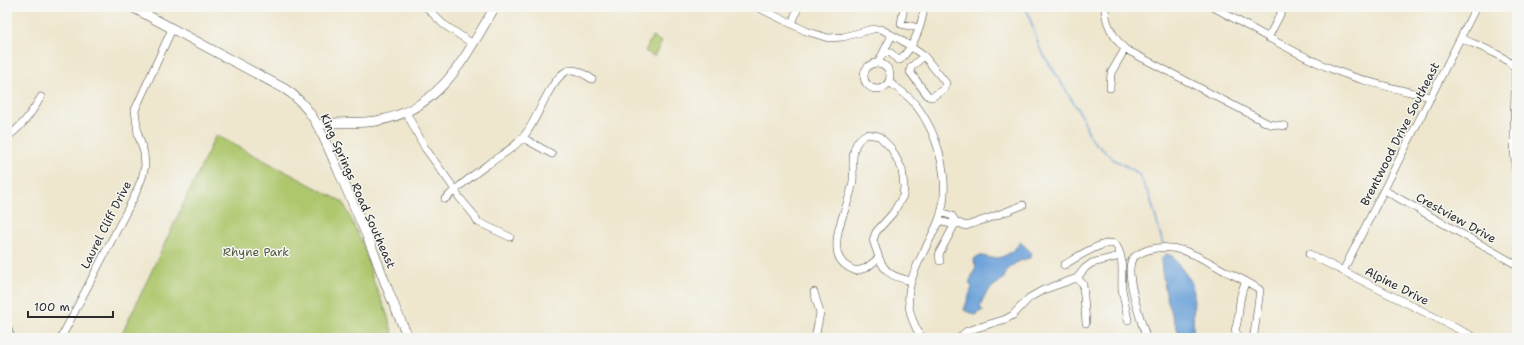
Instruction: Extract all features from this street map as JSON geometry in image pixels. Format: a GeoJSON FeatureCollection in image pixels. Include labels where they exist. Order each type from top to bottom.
{"type":"FeatureCollection","features":[{"type":"Feature","properties":{"kind":"street","name":"King Springs Road Southeast"},"geometry":{"type":"LineString","coordinates":[[132,7],[290,92],[305,105],[318,125],[409,338]]}},
{"type":"Feature","properties":{"kind":"street"},"geometry":{"type":"LineString","coordinates":[[426,7],[443,24],[473,44]]}},
{"type":"Feature","properties":{"kind":"street"},"geometry":{"type":"LineString","coordinates":[[318,125],[375,121],[406,112],[424,102],[441,88],[454,73],[495,7]]}},
{"type":"Feature","properties":{"kind":"street"},"geometry":{"type":"LineString","coordinates":[[757,7],[819,36],[828,38],[843,37],[873,29],[881,29],[924,56],[946,83],[944,88],[932,97],[928,96],[910,72],[911,67],[924,56]]}},
{"type":"Feature","properties":{"kind":"street"},"geometry":{"type":"LineString","coordinates":[[792,24],[798,7]]}},
{"type":"Feature","properties":{"kind":"street"},"geometry":{"type":"LineString","coordinates":[[904,7],[901,24],[919,28]]}},
{"type":"Feature","properties":{"kind":"street"},"geometry":{"type":"LineString","coordinates":[[888,69],[898,60],[905,49],[911,47],[919,28],[924,7]]}},
{"type":"Feature","properties":{"kind":"street"},"geometry":{"type":"LineString","coordinates":[[1105,7],[1110,30],[1125,49],[1269,124],[1285,126]]}},
{"type":"Feature","properties":{"kind":"street"},"geometry":{"type":"LineString","coordinates":[[1213,7],[1268,38],[1333,70],[1431,97]]}},
{"type":"Feature","properties":{"kind":"street"},"geometry":{"type":"LineString","coordinates":[[1268,38],[1284,7]]}},
{"type":"Feature","properties":{"kind":"street","name":"Brentwood Drive Southeast"},"geometry":{"type":"LineString","coordinates":[[1343,271],[1476,7]]}},
{"type":"Feature","properties":{"kind":"street","name":"Laurel Cliff Drive"},"geometry":{"type":"LineString","coordinates":[[61,338],[135,195],[142,178],[145,166],[144,153],[138,134],[136,110],[172,29]]}},
{"type":"Feature","properties":{"kind":"street"},"geometry":{"type":"LineString","coordinates":[[878,63],[892,35]]}},
{"type":"Feature","properties":{"kind":"street"},"geometry":{"type":"LineString","coordinates":[[1461,38],[1504,58],[1513,65],[1515,69],[1514,134],[1517,178]]}},
{"type":"Feature","properties":{"kind":"street"},"geometry":{"type":"LineString","coordinates":[[1110,88],[1111,72],[1125,49]]}},
{"type":"Feature","properties":{"kind":"street"},"geometry":{"type":"LineString","coordinates":[[884,52],[891,53],[898,60]]}},
{"type":"Feature","properties":{"kind":"street"},"geometry":{"type":"LineString","coordinates":[[878,63],[884,65],[888,69],[891,77],[889,82],[882,89],[876,90],[870,88],[866,84],[864,75],[867,68],[871,64],[878,63]]}},
{"type":"Feature","properties":{"kind":"street"},"geometry":{"type":"LineString","coordinates":[[445,199],[486,165],[512,149],[522,138],[537,116],[550,90],[561,75],[566,71],[575,70],[592,79]]}},
{"type":"Feature","properties":{"kind":"street"},"geometry":{"type":"LineString","coordinates":[[889,82],[914,102],[921,112],[933,136],[945,175],[945,186],[939,221],[917,264],[909,287],[909,308],[915,326],[922,338]]}},
{"type":"Feature","properties":{"kind":"street"},"geometry":{"type":"LineString","coordinates":[[7,137],[26,120],[41,97]]}},
{"type":"Feature","properties":{"kind":"street"},"geometry":{"type":"LineString","coordinates":[[406,112],[425,148],[478,222],[510,237]]}},
{"type":"Feature","properties":{"kind":"street"},"geometry":{"type":"LineString","coordinates":[[879,258],[866,268],[856,271],[845,266],[839,257],[837,246],[839,231],[853,180],[854,149],[861,138],[871,134],[884,139],[895,154],[902,169],[904,187],[903,196],[893,213],[876,232],[873,240],[883,268],[895,277],[911,281]]}},
{"type":"Feature","properties":{"kind":"street"},"geometry":{"type":"LineString","coordinates":[[522,138],[552,154]]}},
{"type":"Feature","properties":{"kind":"street","name":"Crestview Drive"},"geometry":{"type":"LineString","coordinates":[[1384,190],[1517,265]]}},
{"type":"Feature","properties":{"kind":"street"},"geometry":{"type":"LineString","coordinates":[[941,212],[952,216],[956,222],[966,226],[1023,205]]}},
{"type":"Feature","properties":{"kind":"street"},"geometry":{"type":"LineString","coordinates":[[939,221],[951,224],[956,222]]}},
{"type":"Feature","properties":{"kind":"street"},"geometry":{"type":"LineString","coordinates":[[940,261],[940,252],[956,222]]}},
{"type":"Feature","properties":{"kind":"street"},"geometry":{"type":"LineString","coordinates":[[1064,265],[1109,243],[1116,245],[1120,256],[1122,289],[1128,320]]}},
{"type":"Feature","properties":{"kind":"street"},"geometry":{"type":"LineString","coordinates":[[1146,337],[1135,301],[1131,278],[1131,261],[1138,254],[1150,249],[1164,247],[1185,250],[1260,290],[1254,334],[1252,338]]}},
{"type":"Feature","properties":{"kind":"street","name":"Alpine Drive"},"geometry":{"type":"LineString","coordinates":[[1309,254],[1476,338]]}},
{"type":"Feature","properties":{"kind":"street"},"geometry":{"type":"LineString","coordinates":[[959,338],[967,331],[1006,319],[1029,298],[1043,290],[1077,278],[1085,268],[1092,263],[1120,256]]}},
{"type":"Feature","properties":{"kind":"street"},"geometry":{"type":"LineString","coordinates":[[1077,278],[1083,284],[1086,323]]}},
{"type":"Feature","properties":{"kind":"street"},"geometry":{"type":"LineString","coordinates":[[1242,338],[1235,330],[1239,320],[1243,288],[1246,282]]}},
{"type":"Feature","properties":{"kind":"street"},"geometry":{"type":"LineString","coordinates":[[814,292],[820,313],[815,338]]}},
{"type":"Feature","properties":{"kind":"street"},"geometry":{"type":"LineString","coordinates":[[7,326],[11,338]]}},
{"type":"Feature","properties":{"kind":"green space"},"geometry":{"type":"Polygon","coordinates":[[[652,37],[662,42],[654,56],[645,51],[652,37]]]}},
{"type":"Feature","properties":{"kind":"green space","name":"Rhyne Park"},"geometry":{"type":"Polygon","coordinates":[[[216,135],[343,202],[364,247],[373,280],[387,314],[394,338],[120,338],[216,135]]]}},
{"type":"Feature","properties":{"kind":"water"},"geometry":{"type":"Polygon","coordinates":[[[1020,242],[1029,250],[1031,254],[1030,258],[1014,264],[1008,270],[1004,278],[989,290],[980,307],[983,310],[975,315],[964,310],[972,287],[969,283],[976,267],[974,261],[975,258],[981,256],[995,258],[1004,256],[1015,249],[1020,242]]]}},
{"type":"Feature","properties":{"kind":"water"},"geometry":{"type":"Polygon","coordinates":[[[1166,254],[1172,256],[1191,281],[1194,293],[1193,338],[1181,338],[1170,309],[1163,280],[1161,260],[1166,254]]]}},
{"type":"Feature","properties":{"kind":"waterway"},"geometry":{"type":"LineString","coordinates":[[1026,7],[1040,49],[1082,116],[1091,139],[1113,159],[1138,173],[1150,197],[1163,244]]}}]}
